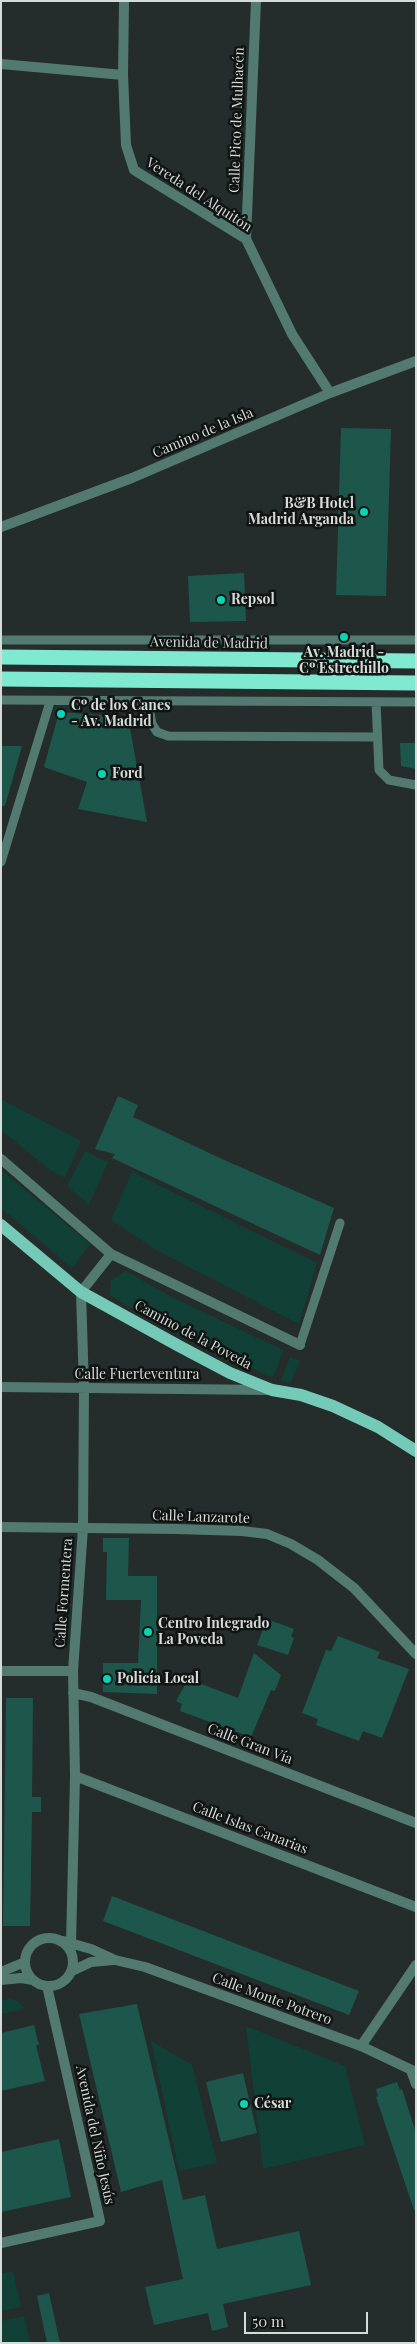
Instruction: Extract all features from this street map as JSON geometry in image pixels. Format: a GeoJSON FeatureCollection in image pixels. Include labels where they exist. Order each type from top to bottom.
{"type":"FeatureCollection","features":[{"type":"Feature","properties":{"kind":"highway","name":"Avenida de Madrid"},"geometry":{"type":"LineString","coordinates":[[1,657],[416,661]]}},
{"type":"Feature","properties":{"kind":"highway"},"geometry":{"type":"LineString","coordinates":[[1,679],[416,683]]}},
{"type":"Feature","properties":{"kind":"main road","name":"Camino de la Poveda"},"geometry":{"type":"LineString","coordinates":[[1,1225],[7,1235],[81,1292],[230,1373],[272,1390],[301,1395],[333,1406],[378,1427],[416,1451]]}},
{"type":"Feature","properties":{"kind":"street","name":"Vereda del Alquitón"},"geometry":{"type":"LineString","coordinates":[[124,1],[123,75],[126,146],[134,170],[246,239],[292,334],[330,393]]}},
{"type":"Feature","properties":{"kind":"street","name":"Calle Pico de Mulhacén"},"geometry":{"type":"LineString","coordinates":[[246,239],[256,1]]}},
{"type":"Feature","properties":{"kind":"street"},"geometry":{"type":"LineString","coordinates":[[1,64],[123,75]]}},
{"type":"Feature","properties":{"kind":"street","name":"Camino de la Isla"},"geometry":{"type":"LineString","coordinates":[[1,527],[132,478],[330,393],[416,361]]}},
{"type":"Feature","properties":{"kind":"street"},"geometry":{"type":"LineString","coordinates":[[1,1159],[111,1254],[300,1345]]}},
{"type":"Feature","properties":{"kind":"street"},"geometry":{"type":"LineString","coordinates":[[81,1292],[111,1254]]}},
{"type":"Feature","properties":{"kind":"street","name":"Calle Formentera"},"geometry":{"type":"LineString","coordinates":[[67,1942],[75,1776],[73,1671],[83,1528],[84,1389],[81,1292]]}},
{"type":"Feature","properties":{"kind":"street","name":"Calle Fuerteventura"},"geometry":{"type":"LineString","coordinates":[[1,1387],[272,1390]]}},
{"type":"Feature","properties":{"kind":"street","name":"Calle Lanzarote"},"geometry":{"type":"LineString","coordinates":[[1,1527],[242,1531],[267,1534],[291,1544],[318,1560],[354,1588],[416,1654]]}},
{"type":"Feature","properties":{"kind":"street"},"geometry":{"type":"LineString","coordinates":[[1,1671],[73,1671]]}},
{"type":"Feature","properties":{"kind":"street","name":"Calle Gran Vía"},"geometry":{"type":"LineString","coordinates":[[73,1693],[91,1697],[416,1823]]}},
{"type":"Feature","properties":{"kind":"street","name":"Calle Islas Canarias"},"geometry":{"type":"LineString","coordinates":[[75,1776],[416,1907]]}},
{"type":"Feature","properties":{"kind":"street"},"geometry":{"type":"LineString","coordinates":[[1,1980],[21,1978],[33,1980],[47,1986],[62,1982],[72,1971],[73,1955],[67,1942],[46,1938],[35,1942],[28,1951],[25,1962],[29,1975],[33,1980]]}},
{"type":"Feature","properties":{"kind":"street","name":"Calle Monte Potrero"},"geometry":{"type":"LineString","coordinates":[[67,1942],[91,1948],[115,1960],[145,1967],[361,2046],[413,2071]]}},
{"type":"Feature","properties":{"kind":"street","name":"Calle Monte Potrero"},"geometry":{"type":"LineString","coordinates":[[72,1971],[91,1962],[115,1960]]}},
{"type":"Feature","properties":{"kind":"street"},"geometry":{"type":"LineString","coordinates":[[1,1972],[25,1962]]}},
{"type":"Feature","properties":{"kind":"street"},"geometry":{"type":"LineString","coordinates":[[361,2046],[416,1965]]}},
{"type":"Feature","properties":{"kind":"street","name":"Avenida del Niño Jesús"},"geometry":{"type":"LineString","coordinates":[[1,2243],[100,2221],[47,1986]]}},
{"type":"Feature","properties":{"kind":"street"},"geometry":{"type":"LineString","coordinates":[[413,2071],[416,2084]]}},
{"type":"Feature","properties":{"kind":"lane"},"geometry":{"type":"LineString","coordinates":[[1,640],[416,640]]}},
{"type":"Feature","properties":{"kind":"lane"},"geometry":{"type":"LineString","coordinates":[[1,700],[50,702],[416,702]]}},
{"type":"Feature","properties":{"kind":"lane"},"geometry":{"type":"LineString","coordinates":[[1,862],[50,702]]}},
{"type":"Feature","properties":{"kind":"lane"},"geometry":{"type":"LineString","coordinates":[[148,702],[152,724],[157,732],[168,736],[377,737]]}},
{"type":"Feature","properties":{"kind":"lane"},"geometry":{"type":"LineString","coordinates":[[376,702],[379,770],[389,780],[416,785]]}},
{"type":"Feature","properties":{"kind":"lane"},"geometry":{"type":"LineString","coordinates":[[300,1345],[340,1223]]}},
{"type":"Feature","properties":{"kind":"green space"},"geometry":{"type":"Polygon","coordinates":[[[1,1099],[81,1141],[65,1178],[50,1170],[1,1130],[1,1099]]]}},
{"type":"Feature","properties":{"kind":"green space"},"geometry":{"type":"Polygon","coordinates":[[[85,1151],[108,1162],[89,1205],[67,1186],[85,1151]]]}},
{"type":"Feature","properties":{"kind":"green space"},"geometry":{"type":"Polygon","coordinates":[[[1,1170],[90,1244],[72,1268],[1,1208],[1,1170]]]}},
{"type":"Feature","properties":{"kind":"green space"},"geometry":{"type":"Polygon","coordinates":[[[132,1172],[317,1263],[299,1324],[158,1251],[111,1220],[132,1172]]]}},
{"type":"Feature","properties":{"kind":"green space"},"geometry":{"type":"Polygon","coordinates":[[[126,1271],[172,1297],[283,1350],[273,1378],[151,1320],[110,1295],[111,1280],[126,1271]]]}},
{"type":"Feature","properties":{"kind":"green space"},"geometry":{"type":"Polygon","coordinates":[[[290,1357],[300,1361],[290,1383],[281,1380],[290,1357]]]}},
{"type":"Feature","properties":{"kind":"green space"},"geometry":{"type":"Polygon","coordinates":[[[9,1999],[18,2001],[25,2009],[1,2014],[1,2001],[9,1999]]]}},
{"type":"Feature","properties":{"kind":"green space"},"geometry":{"type":"Polygon","coordinates":[[[246,2026],[345,2066],[365,2145],[263,2169],[246,2026]]]}},
{"type":"Feature","properties":{"kind":"green space"},"geometry":{"type":"Polygon","coordinates":[[[151,2041],[192,2065],[217,2163],[179,2171],[151,2041]]]}},
{"type":"Feature","properties":{"kind":"green space"},"geometry":{"type":"Polygon","coordinates":[[[13,2271],[21,2307],[1,2311],[1,2274],[13,2271]]]}},
{"type":"Feature","properties":{"kind":"green space"},"geometry":{"type":"Polygon","coordinates":[[[24,2316],[30,2343],[1,2343],[1,2321],[24,2316]]]}},
{"type":"Feature","properties":{"kind":"building","name":"B&B Hotel Madrid Arganda"},"geometry":{"type":"Polygon","coordinates":[[[341,428],[391,429],[386,596],[336,595],[341,428]]]}},
{"type":"Feature","properties":{"kind":"building"},"geometry":{"type":"Polygon","coordinates":[[[244,573],[246,621],[190,622],[188,576],[244,573]]]}},
{"type":"Feature","properties":{"kind":"building","name":"Ford"},"geometry":{"type":"Polygon","coordinates":[[[59,712],[128,717],[147,822],[78,809],[87,782],[44,767],[59,712]]]}},
{"type":"Feature","properties":{"kind":"building"},"geometry":{"type":"Polygon","coordinates":[[[400,743],[416,743],[416,769],[401,766],[400,743]]]}},
{"type":"Feature","properties":{"kind":"building"},"geometry":{"type":"Polygon","coordinates":[[[1,746],[22,746],[5,806],[1,806],[1,746]]]}},
{"type":"Feature","properties":{"kind":"building"},"geometry":{"type":"Polygon","coordinates":[[[118,1096],[138,1105],[133,1117],[222,1159],[334,1208],[320,1255],[112,1158],[115,1154],[95,1149],[118,1096]]]}},
{"type":"Feature","properties":{"kind":"building","name":"Centro Integrado La Poveda"},"geometry":{"type":"Polygon","coordinates":[[[103,1538],[129,1538],[128,1576],[157,1576],[157,1694],[103,1692],[103,1663],[138,1663],[141,1600],[106,1600],[107,1552],[103,1552],[103,1538]]]}},
{"type":"Feature","properties":{"kind":"building"},"geometry":{"type":"Polygon","coordinates":[[[267,1619],[294,1629],[291,1636],[294,1638],[288,1655],[257,1645],[267,1619]]]}},
{"type":"Feature","properties":{"kind":"building"},"geometry":{"type":"Polygon","coordinates":[[[338,1636],[380,1652],[377,1658],[409,1669],[382,1738],[363,1731],[359,1741],[316,1725],[318,1719],[302,1713],[326,1650],[331,1651],[338,1636]]]}},
{"type":"Feature","properties":{"kind":"building"},"geometry":{"type":"Polygon","coordinates":[[[254,1653],[281,1675],[275,1691],[271,1690],[251,1737],[180,1711],[182,1704],[176,1701],[185,1685],[189,1686],[191,1680],[238,1698],[254,1653]]]}},
{"type":"Feature","properties":{"kind":"building"},"geometry":{"type":"Polygon","coordinates":[[[6,1698],[33,1698],[32,1797],[41,1797],[41,1812],[32,1812],[30,1926],[3,1926],[6,1698]]]}},
{"type":"Feature","properties":{"kind":"building"},"geometry":{"type":"Polygon","coordinates":[[[112,1896],[359,1991],[349,2015],[103,1921],[112,1896]]]}},
{"type":"Feature","properties":{"kind":"building"},"geometry":{"type":"Polygon","coordinates":[[[137,2004],[183,2200],[205,2195],[217,2249],[299,2231],[311,2285],[223,2304],[228,2327],[212,2331],[208,2313],[154,2325],[145,2287],[183,2279],[162,2180],[121,2192],[79,2014],[137,2004]]]}},
{"type":"Feature","properties":{"kind":"building"},"geometry":{"type":"Polygon","coordinates":[[[34,2025],[39,2045],[36,2045],[45,2081],[1,2091],[1,2033],[34,2025]]]}},
{"type":"Feature","properties":{"kind":"building"},"geometry":{"type":"Polygon","coordinates":[[[243,2073],[257,2133],[221,2142],[206,2082],[243,2073]]]}},
{"type":"Feature","properties":{"kind":"building"},"geometry":{"type":"Polygon","coordinates":[[[397,2082],[400,2090],[402,2089],[416,2133],[416,2210],[414,2210],[376,2097],[378,2096],[376,2089],[397,2082]]]}},
{"type":"Feature","properties":{"kind":"building"},"geometry":{"type":"Polygon","coordinates":[[[59,2139],[71,2197],[1,2212],[1,2152],[59,2139]]]}},
{"type":"Feature","properties":{"kind":"building"},"geometry":{"type":"Polygon","coordinates":[[[49,2293],[60,2343],[47,2343],[37,2296],[49,2293]]]}},
{"type":"Feature","properties":{"kind":"place","name":"B&B Hotel Madrid Arganda"},"geometry":{"type":"Point","coordinates":[364,512]}},
{"type":"Feature","properties":{"kind":"place","name":"Repsol"},"geometry":{"type":"Point","coordinates":[221,600]}},
{"type":"Feature","properties":{"kind":"place","name":"Av. Madrid - Cº Estrechillo"},"geometry":{"type":"Point","coordinates":[344,637]}},
{"type":"Feature","properties":{"kind":"place","name":"Cº de los Canes - Av. Madrid"},"geometry":{"type":"Point","coordinates":[61,714]}},
{"type":"Feature","properties":{"kind":"place","name":"Ford"},"geometry":{"type":"Point","coordinates":[102,774]}},
{"type":"Feature","properties":{"kind":"place","name":"Centro Integrado La Poveda"},"geometry":{"type":"Point","coordinates":[148,1632]}},
{"type":"Feature","properties":{"kind":"place","name":"Policía Local"},"geometry":{"type":"Point","coordinates":[107,1679]}},
{"type":"Feature","properties":{"kind":"place","name":"César"},"geometry":{"type":"Point","coordinates":[244,2104]}}]}
